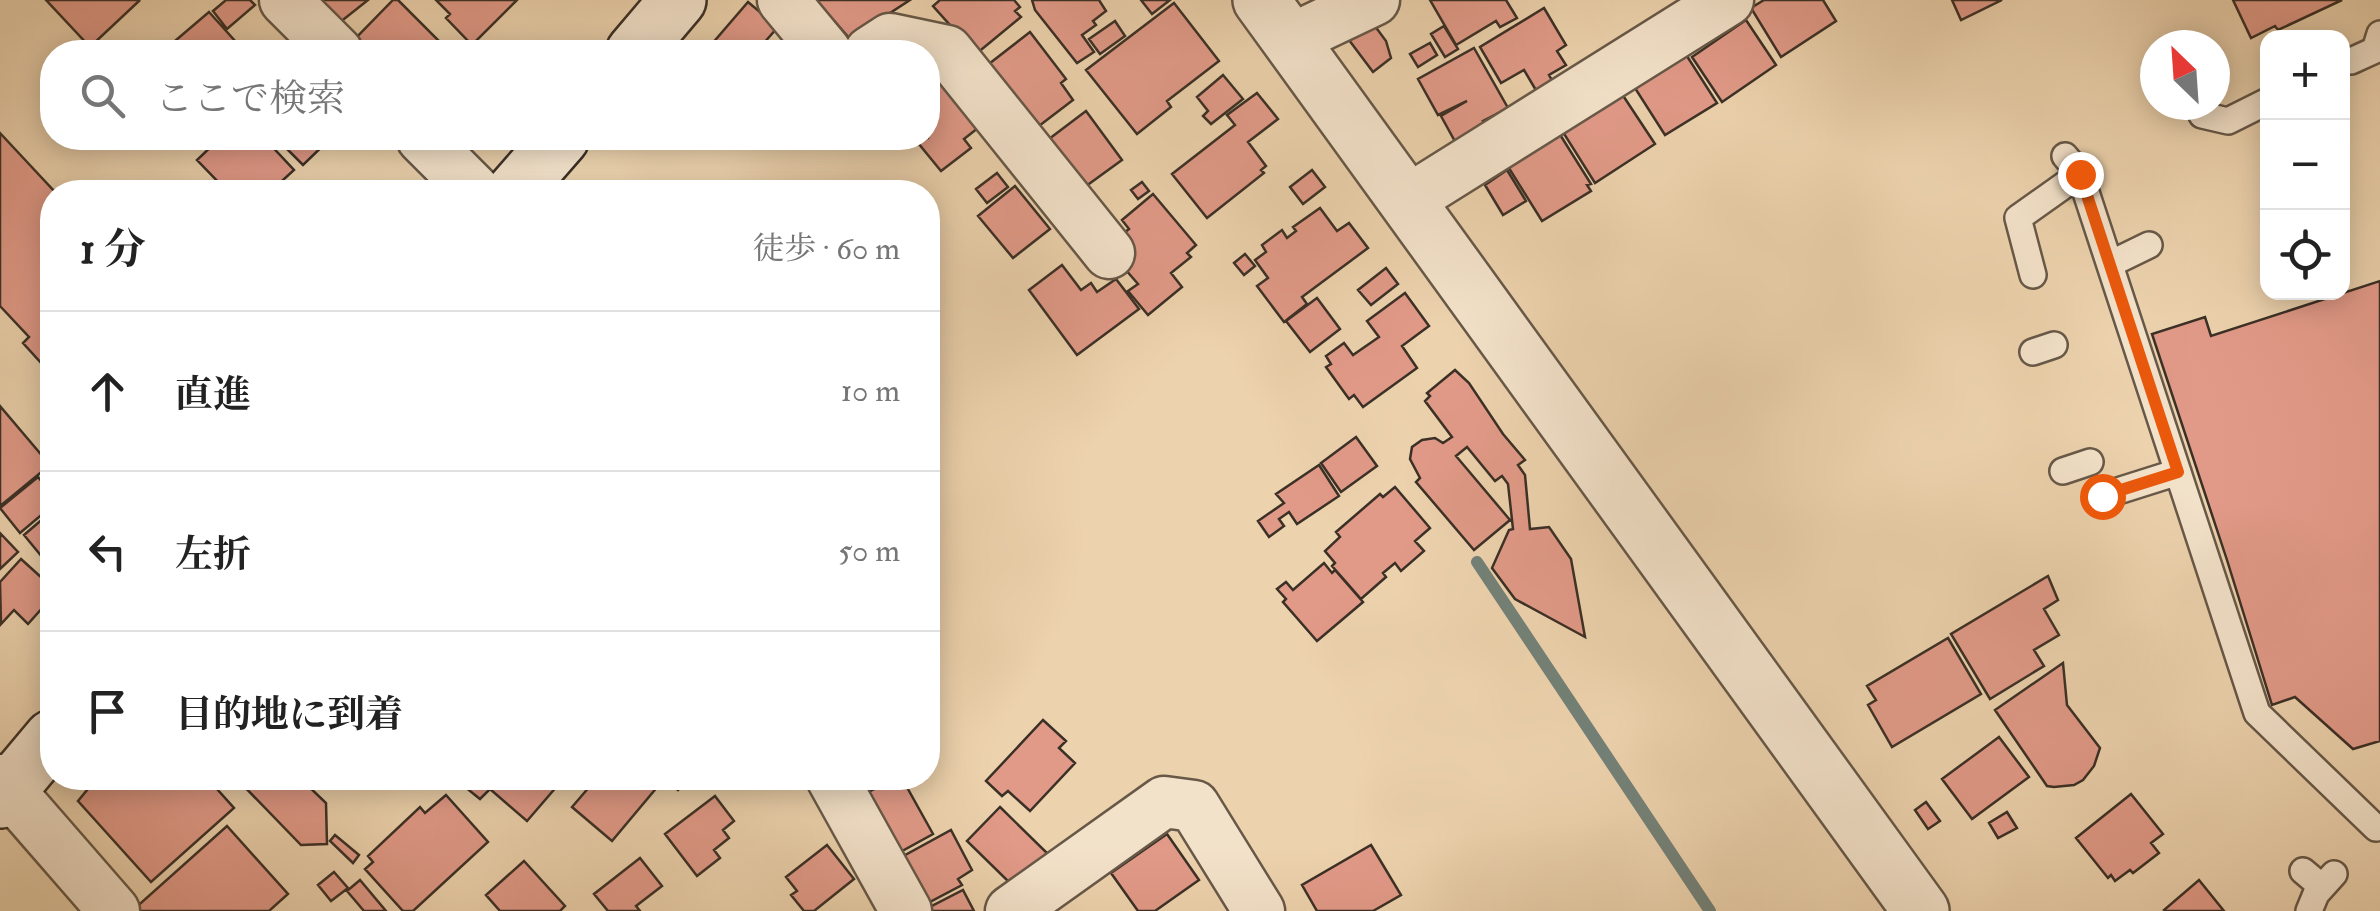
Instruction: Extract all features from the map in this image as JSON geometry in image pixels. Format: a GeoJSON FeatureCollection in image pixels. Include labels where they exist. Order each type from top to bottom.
{"type":"FeatureCollection","features":[{"type":"Feature","properties":{"kind":"street"},"geometry":{"type":"LineString","coordinates":[[285,0],[325,40]]}},
{"type":"Feature","properties":{"kind":"street"},"geometry":{"type":"LineString","coordinates":[[644,40],[678,0]]}},
{"type":"Feature","properties":{"kind":"street"},"geometry":{"type":"LineString","coordinates":[[783,0],[816,40]]}},
{"type":"Feature","properties":{"kind":"street"},"geometry":{"type":"LineString","coordinates":[[1374,0],[1275,20],[1921,911]]}},
{"type":"Feature","properties":{"kind":"street"},"geometry":{"type":"LineString","coordinates":[[1407,201],[1728,0]]}},
{"type":"Feature","properties":{"kind":"street"},"geometry":{"type":"LineString","coordinates":[[940,49],[948,51],[1109,253]]}},
{"type":"Feature","properties":{"kind":"street"},"geometry":{"type":"LineString","coordinates":[[434,150],[464,180]]}},
{"type":"Feature","properties":{"kind":"street"},"geometry":{"type":"LineString","coordinates":[[524,180],[551,150]]}},
{"type":"Feature","properties":{"kind":"street"},"geometry":{"type":"LineString","coordinates":[[40,751],[3,790],[114,911]]}},
{"type":"Feature","properties":{"kind":"street"},"geometry":{"type":"LineString","coordinates":[[839,790],[906,911]]}},
{"type":"Feature","properties":{"kind":"street"},"geometry":{"type":"LineString","coordinates":[[1011,911],[1164,802],[1194,806],[1259,911]]}},
{"type":"Feature","properties":{"kind":"lane"},"geometry":{"type":"LineString","coordinates":[[2351,61],[2378,48]]}},
{"type":"Feature","properties":{"kind":"lane"},"geometry":{"type":"LineString","coordinates":[[2224,120],[2260,106]]}},
{"type":"Feature","properties":{"kind":"lane"},"geometry":{"type":"LineString","coordinates":[[2033,275],[2018,218],[2073,165],[2110,264],[2257,713],[2376,828]]}},
{"type":"Feature","properties":{"kind":"lane"},"geometry":{"type":"LineString","coordinates":[[2110,264],[2149,246]]}},
{"type":"Feature","properties":{"kind":"lane"},"geometry":{"type":"LineString","coordinates":[[2063,471],[2090,462]]}},
{"type":"Feature","properties":{"kind":"lane"},"geometry":{"type":"LineString","coordinates":[[2102,496],[2178,472]]}},
{"type":"Feature","properties":{"kind":"lane"},"geometry":{"type":"LineString","coordinates":[[2309,911],[2320,878]]}},
{"type":"Feature","properties":{"kind":"building"},"geometry":{"type":"Polygon","coordinates":[[[46,0],[139,1],[97,40],[83,40],[46,0]]]}},
{"type":"Feature","properties":{"kind":"building"},"geometry":{"type":"Polygon","coordinates":[[[226,0],[250,0],[255,5],[227,29],[213,11],[226,0]]]}},
{"type":"Feature","properties":{"kind":"building"},"geometry":{"type":"Polygon","coordinates":[[[320,0],[368,0],[339,23],[320,0]]]}},
{"type":"Feature","properties":{"kind":"building"},"geometry":{"type":"Polygon","coordinates":[[[393,0],[398,0],[438,40],[354,40],[393,0]]]}},
{"type":"Feature","properties":{"kind":"building"},"geometry":{"type":"Polygon","coordinates":[[[436,0],[517,0],[477,40],[467,40],[446,18],[450,14],[436,0]]]}},
{"type":"Feature","properties":{"kind":"building"},"geometry":{"type":"Polygon","coordinates":[[[816,0],[910,0],[850,39],[816,0]]]}},
{"type":"Feature","properties":{"kind":"building"},"geometry":{"type":"Polygon","coordinates":[[[940,0],[1014,0],[1020,7],[1015,11],[1021,17],[976,54],[933,6],[940,0]]]}},
{"type":"Feature","properties":{"kind":"building"},"geometry":{"type":"Polygon","coordinates":[[[1032,0],[1099,0],[1106,11],[1082,35],[1094,52],[1077,63],[1035,10],[1032,0]]]}},
{"type":"Feature","properties":{"kind":"building"},"geometry":{"type":"Polygon","coordinates":[[[1141,0],[1170,0],[1152,14],[1141,0]]]}},
{"type":"Feature","properties":{"kind":"building"},"geometry":{"type":"Polygon","coordinates":[[[1430,0],[1506,0],[1517,18],[1500,27],[1496,21],[1456,45],[1430,0]]]}},
{"type":"Feature","properties":{"kind":"building"},"geometry":{"type":"Polygon","coordinates":[[[1764,0],[1823,0],[1836,21],[1781,57],[1751,8],[1764,0]]]}},
{"type":"Feature","properties":{"kind":"building"},"geometry":{"type":"Polygon","coordinates":[[[1952,0],[2002,0],[1961,20],[1952,0]]]}},
{"type":"Feature","properties":{"kind":"building"},"geometry":{"type":"Polygon","coordinates":[[[2233,0],[2342,0],[2278,30],[2275,26],[2260,30],[2251,38],[2233,0]]]}},
{"type":"Feature","properties":{"kind":"building"},"geometry":{"type":"Polygon","coordinates":[[[748,2],[778,27],[767,40],[715,40],[748,2]]]}},
{"type":"Feature","properties":{"kind":"building"},"geometry":{"type":"Polygon","coordinates":[[[1174,3],[1219,61],[1167,101],[1171,107],[1137,134],[1086,70],[1174,3]]]}},
{"type":"Feature","properties":{"kind":"building"},"geometry":{"type":"Polygon","coordinates":[[[1544,8],[1566,45],[1557,51],[1566,65],[1549,75],[1553,82],[1537,92],[1524,70],[1501,83],[1480,47],[1544,8]]]}},
{"type":"Feature","properties":{"kind":"building"},"geometry":{"type":"Polygon","coordinates":[[[209,12],[234,40],[176,40],[209,12]]]}},
{"type":"Feature","properties":{"kind":"building"},"geometry":{"type":"Polygon","coordinates":[[[1369,18],[1386,41],[1391,58],[1373,72],[1346,36],[1369,18]]]}},
{"type":"Feature","properties":{"kind":"building"},"geometry":{"type":"Polygon","coordinates":[[[1746,20],[1776,65],[1722,102],[1692,57],[1746,20]]]}},
{"type":"Feature","properties":{"kind":"building"},"geometry":{"type":"Polygon","coordinates":[[[1115,21],[1125,36],[1100,54],[1089,39],[1115,21]]]}},
{"type":"Feature","properties":{"kind":"building"},"geometry":{"type":"Polygon","coordinates":[[[1444,26],[1458,49],[1445,57],[1431,34],[1444,26]]]}},
{"type":"Feature","properties":{"kind":"building"},"geometry":{"type":"Polygon","coordinates":[[[1030,32],[1066,79],[1061,83],[1073,100],[1035,129],[985,67],[1030,32]]]}},
{"type":"Feature","properties":{"kind":"building"},"geometry":{"type":"Polygon","coordinates":[[[1430,43],[1437,55],[1418,67],[1410,54],[1430,43]]]}},
{"type":"Feature","properties":{"kind":"building"},"geometry":{"type":"Polygon","coordinates":[[[1474,48],[1508,108],[1483,121],[1488,129],[1457,145],[1441,116],[1467,101],[1438,115],[1418,79],[1474,48]]]}},
{"type":"Feature","properties":{"kind":"building"},"geometry":{"type":"Polygon","coordinates":[[[1685,53],[1717,103],[1665,135],[1633,85],[1685,53]]]}},
{"type":"Feature","properties":{"kind":"building"},"geometry":{"type":"Polygon","coordinates":[[[940,72],[978,128],[964,139],[971,148],[941,171],[924,150],[940,150],[940,72]]]}},
{"type":"Feature","properties":{"kind":"building"},"geometry":{"type":"Polygon","coordinates":[[[1223,75],[1243,99],[1211,124],[1203,116],[1208,111],[1197,97],[1223,75]]]}},
{"type":"Feature","properties":{"kind":"building"},"geometry":{"type":"Polygon","coordinates":[[[1620,91],[1655,144],[1595,183],[1561,129],[1620,91]]]}},
{"type":"Feature","properties":{"kind":"building"},"geometry":{"type":"Polygon","coordinates":[[[1257,93],[1278,119],[1248,142],[1266,166],[1261,170],[1264,173],[1207,218],[1172,174],[1235,125],[1227,115],[1257,93]]]}},
{"type":"Feature","properties":{"kind":"building"},"geometry":{"type":"Polygon","coordinates":[[[1086,111],[1122,160],[1082,189],[1045,142],[1086,111]]]}},
{"type":"Feature","properties":{"kind":"building"},"geometry":{"type":"Polygon","coordinates":[[[0,133],[44,180],[40,180],[40,362],[23,343],[29,337],[0,306],[0,133]]]}},
{"type":"Feature","properties":{"kind":"building"},"geometry":{"type":"Polygon","coordinates":[[[1559,133],[1591,184],[1587,185],[1591,191],[1542,221],[1507,165],[1559,133]]]}},
{"type":"Feature","properties":{"kind":"building"},"geometry":{"type":"Polygon","coordinates":[[[207,150],[275,150],[294,170],[283,180],[216,180],[197,160],[207,150]]]}},
{"type":"Feature","properties":{"kind":"building"},"geometry":{"type":"Polygon","coordinates":[[[288,150],[319,150],[303,165],[288,150]]]}},
{"type":"Feature","properties":{"kind":"building"},"geometry":{"type":"Polygon","coordinates":[[[1312,170],[1325,187],[1303,204],[1290,187],[1312,170]]]}},
{"type":"Feature","properties":{"kind":"building"},"geometry":{"type":"Polygon","coordinates":[[[1507,170],[1526,201],[1503,215],[1485,185],[1507,170]]]}},
{"type":"Feature","properties":{"kind":"building"},"geometry":{"type":"Polygon","coordinates":[[[997,173],[1008,187],[987,203],[976,189],[997,173]]]}},
{"type":"Feature","properties":{"kind":"building"},"geometry":{"type":"Polygon","coordinates":[[[1142,182],[1149,191],[1138,199],[1131,190],[1142,182]]]}},
{"type":"Feature","properties":{"kind":"building"},"geometry":{"type":"Polygon","coordinates":[[[1015,186],[1050,229],[1013,258],[978,216],[1015,186]]]}},
{"type":"Feature","properties":{"kind":"building"},"geometry":{"type":"Polygon","coordinates":[[[1153,194],[1196,245],[1187,253],[1191,257],[1171,273],[1182,287],[1148,315],[1128,291],[1138,284],[1118,261],[1112,242],[1129,229],[1122,220],[1153,194]]]}},
{"type":"Feature","properties":{"kind":"building"},"geometry":{"type":"Polygon","coordinates":[[[1320,208],[1337,231],[1349,223],[1368,248],[1302,297],[1307,304],[1284,322],[1257,286],[1268,278],[1255,260],[1266,252],[1262,245],[1282,230],[1287,238],[1296,231],[1293,227],[1320,208]]]}},
{"type":"Feature","properties":{"kind":"building"},"geometry":{"type":"Polygon","coordinates":[[[1245,254],[1255,266],[1244,275],[1234,263],[1245,254]]]}},
{"type":"Feature","properties":{"kind":"building"},"geometry":{"type":"Polygon","coordinates":[[[1062,265],[1081,290],[1091,283],[1097,292],[1116,279],[1139,309],[1077,355],[1029,290],[1062,265]]]}},
{"type":"Feature","properties":{"kind":"building"},"geometry":{"type":"Polygon","coordinates":[[[1386,268],[1398,284],[1371,305],[1358,290],[1386,268]]]}},
{"type":"Feature","properties":{"kind":"building"},"geometry":{"type":"Polygon","coordinates":[[[2380,281],[2380,741],[2353,749],[2295,697],[2272,705],[2152,334],[2205,317],[2211,336],[2322,300],[2350,300],[2350,291],[2380,281]]]}},
{"type":"Feature","properties":{"kind":"building"},"geometry":{"type":"Polygon","coordinates":[[[1405,293],[1429,326],[1402,346],[1417,368],[1363,407],[1354,395],[1349,399],[1326,367],[1331,364],[1326,356],[1344,343],[1353,355],[1379,337],[1367,321],[1405,293]]]}},
{"type":"Feature","properties":{"kind":"building"},"geometry":{"type":"Polygon","coordinates":[[[1317,298],[1340,329],[1310,352],[1286,321],[1317,298]]]}},
{"type":"Feature","properties":{"kind":"building"},"geometry":{"type":"Polygon","coordinates":[[[1455,370],[1469,383],[1525,460],[1518,465],[1525,475],[1530,529],[1549,527],[1571,559],[1585,637],[1515,599],[1492,568],[1509,530],[1513,529],[1508,484],[1502,476],[1495,481],[1467,447],[1456,456],[1510,520],[1474,550],[1416,482],[1420,478],[1410,459],[1412,447],[1422,440],[1435,438],[1443,443],[1452,437],[1425,401],[1430,396],[1427,393],[1455,370]]]}},
{"type":"Feature","properties":{"kind":"building"},"geometry":{"type":"Polygon","coordinates":[[[0,406],[40,453],[40,473],[0,506],[0,406]]]}},
{"type":"Feature","properties":{"kind":"building"},"geometry":{"type":"Polygon","coordinates":[[[1356,437],[1377,466],[1341,492],[1321,463],[1356,437]]]}},
{"type":"Feature","properties":{"kind":"building"},"geometry":{"type":"Polygon","coordinates":[[[1319,465],[1339,496],[1297,524],[1289,512],[1279,519],[1284,526],[1269,537],[1258,521],[1284,503],[1276,494],[1319,465]]]}},
{"type":"Feature","properties":{"kind":"building"},"geometry":{"type":"Polygon","coordinates":[[[38,477],[40,479],[40,516],[20,533],[0,508],[38,477]]]}},
{"type":"Feature","properties":{"kind":"building"},"geometry":{"type":"Polygon","coordinates":[[[1395,487],[1430,528],[1415,541],[1424,551],[1401,571],[1395,563],[1383,573],[1386,577],[1361,599],[1332,566],[1335,563],[1325,551],[1340,537],[1336,532],[1380,494],[1383,497],[1395,487]]]}},
{"type":"Feature","properties":{"kind":"building"},"geometry":{"type":"Polygon","coordinates":[[[40,521],[40,554],[24,535],[40,521]]]}},
{"type":"Feature","properties":{"kind":"building"},"geometry":{"type":"Polygon","coordinates":[[[0,533],[18,552],[0,569],[0,533]]]}},
{"type":"Feature","properties":{"kind":"building"},"geometry":{"type":"Polygon","coordinates":[[[21,559],[40,576],[40,610],[28,624],[14,610],[1,624],[0,582],[21,559]]]}},
{"type":"Feature","properties":{"kind":"building"},"geometry":{"type":"Polygon","coordinates":[[[1324,563],[1363,602],[1317,641],[1283,602],[1286,599],[1277,589],[1286,582],[1293,590],[1324,563]]]}},
{"type":"Feature","properties":{"kind":"building"},"geometry":{"type":"Polygon","coordinates":[[[2048,576],[2058,600],[2044,609],[2059,635],[2034,650],[2044,666],[1990,699],[1951,634],[2048,576]]]}},
{"type":"Feature","properties":{"kind":"building"},"geometry":{"type":"Polygon","coordinates":[[[1948,638],[1981,694],[1892,747],[1868,705],[1876,700],[1867,686],[1948,638]]]}},
{"type":"Feature","properties":{"kind":"building"},"geometry":{"type":"Polygon","coordinates":[[[2063,663],[2067,705],[2100,748],[2094,766],[2083,780],[2054,787],[2047,786],[1995,710],[2063,663]]]}},
{"type":"Feature","properties":{"kind":"building"},"geometry":{"type":"Polygon","coordinates":[[[1043,720],[1066,741],[1059,748],[1075,763],[1030,811],[1008,791],[1002,796],[986,781],[1043,720]]]}},
{"type":"Feature","properties":{"kind":"building"},"geometry":{"type":"Polygon","coordinates":[[[1999,737],[2029,777],[1972,819],[1942,779],[1999,737]]]}},
{"type":"Feature","properties":{"kind":"building"},"geometry":{"type":"Polygon","coordinates":[[[87,790],[218,790],[234,808],[151,882],[78,801],[87,790]]]}},
{"type":"Feature","properties":{"kind":"building"},"geometry":{"type":"Polygon","coordinates":[[[248,790],[312,790],[326,803],[327,844],[301,845],[248,790]]]}},
{"type":"Feature","properties":{"kind":"building"},"geometry":{"type":"Polygon","coordinates":[[[469,790],[489,790],[480,799],[469,790]]]}},
{"type":"Feature","properties":{"kind":"building"},"geometry":{"type":"Polygon","coordinates":[[[491,790],[554,790],[527,821],[491,790]]]}},
{"type":"Feature","properties":{"kind":"building"},"geometry":{"type":"Polygon","coordinates":[[[587,790],[655,790],[612,841],[572,807],[587,790]]]}},
{"type":"Feature","properties":{"kind":"building"},"geometry":{"type":"Polygon","coordinates":[[[872,790],[908,790],[933,834],[893,856],[863,795],[872,790]]]}},
{"type":"Feature","properties":{"kind":"building"},"geometry":{"type":"Polygon","coordinates":[[[2131,794],[2163,834],[2151,843],[2159,853],[2115,881],[2111,875],[2108,878],[2076,838],[2131,794]]]}},
{"type":"Feature","properties":{"kind":"building"},"geometry":{"type":"Polygon","coordinates":[[[446,795],[488,842],[413,911],[403,911],[365,869],[373,862],[368,856],[420,807],[425,813],[446,795]]]}},
{"type":"Feature","properties":{"kind":"building"},"geometry":{"type":"Polygon","coordinates":[[[715,796],[734,821],[723,830],[729,838],[714,850],[720,858],[697,876],[665,834],[715,796]]]}},
{"type":"Feature","properties":{"kind":"building"},"geometry":{"type":"Polygon","coordinates":[[[1926,802],[1940,821],[1928,829],[1915,810],[1926,802]]]}},
{"type":"Feature","properties":{"kind":"building"},"geometry":{"type":"Polygon","coordinates":[[[1000,807],[1048,854],[1015,888],[967,841],[1000,807]]]}},
{"type":"Feature","properties":{"kind":"building"},"geometry":{"type":"Polygon","coordinates":[[[2007,812],[2017,828],[1998,838],[1989,823],[2007,812]]]}},
{"type":"Feature","properties":{"kind":"building"},"geometry":{"type":"Polygon","coordinates":[[[227,826],[288,894],[269,911],[132,911],[227,826]]]}},
{"type":"Feature","properties":{"kind":"building"},"geometry":{"type":"Polygon","coordinates":[[[951,830],[972,870],[958,879],[962,885],[924,905],[898,859],[951,830]]]}},
{"type":"Feature","properties":{"kind":"building"},"geometry":{"type":"Polygon","coordinates":[[[1167,834],[1199,880],[1155,911],[1138,911],[1111,873],[1167,834]]]}},
{"type":"Feature","properties":{"kind":"building"},"geometry":{"type":"Polygon","coordinates":[[[335,835],[359,855],[353,863],[330,841],[335,835]]]}},
{"type":"Feature","properties":{"kind":"building"},"geometry":{"type":"Polygon","coordinates":[[[827,845],[854,879],[814,911],[804,911],[791,895],[797,891],[786,877],[827,845]]]}},
{"type":"Feature","properties":{"kind":"building"},"geometry":{"type":"Polygon","coordinates":[[[1371,845],[1401,895],[1373,911],[1317,911],[1302,885],[1371,845]]]}},
{"type":"Feature","properties":{"kind":"building"},"geometry":{"type":"Polygon","coordinates":[[[640,858],[662,886],[636,906],[640,911],[608,911],[594,894],[640,858]]]}},
{"type":"Feature","properties":{"kind":"building"},"geometry":{"type":"Polygon","coordinates":[[[524,861],[565,906],[560,911],[500,911],[486,895],[524,861]]]}},
{"type":"Feature","properties":{"kind":"building"},"geometry":{"type":"Polygon","coordinates":[[[334,872],[348,888],[331,901],[318,885],[334,872]]]}},
{"type":"Feature","properties":{"kind":"building"},"geometry":{"type":"Polygon","coordinates":[[[360,880],[386,911],[364,911],[347,891],[360,880]]]}},
{"type":"Feature","properties":{"kind":"building"},"geometry":{"type":"Polygon","coordinates":[[[2199,880],[2224,911],[2164,910],[2199,880]]]}},
{"type":"Feature","properties":{"kind":"building"},"geometry":{"type":"Polygon","coordinates":[[[963,890],[974,911],[931,911],[930,907],[963,890]]]}},
{"type":"Feature","properties":{"kind":"waterway"},"geometry":{"type":"LineString","coordinates":[[1477,562],[1710,911]]}},
{"type":"Feature","properties":{"kind":"route"},"geometry":{"type":"LineString","coordinates":[[2080,174],[2178,472],[2102,496]]}}]}
